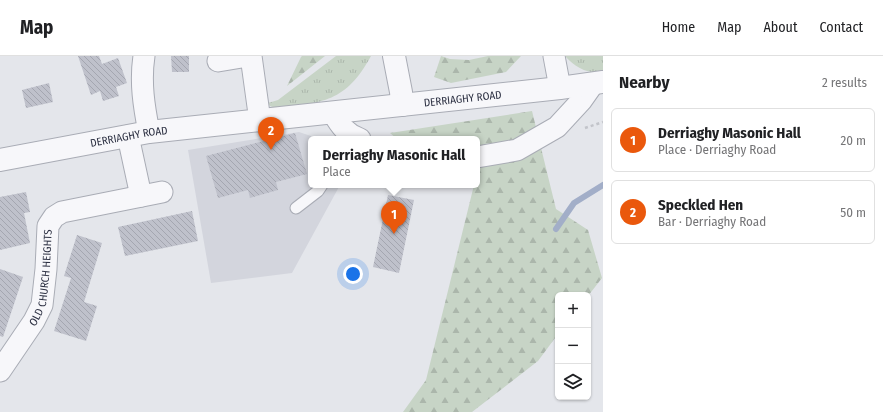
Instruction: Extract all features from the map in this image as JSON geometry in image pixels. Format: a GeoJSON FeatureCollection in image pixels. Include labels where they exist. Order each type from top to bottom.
{"type":"FeatureCollection","features":[{"type":"Feature","properties":{"kind":"street"},"geometry":{"type":"LineString","coordinates":[[144,56],[142,71],[144,104],[149,132]]}},
{"type":"Feature","properties":{"kind":"street"},"geometry":{"type":"LineString","coordinates":[[218,61],[249,56],[260,121]]}},
{"type":"Feature","properties":{"kind":"street"},"geometry":{"type":"LineString","coordinates":[[394,56],[402,92],[402,105]]}},
{"type":"Feature","properties":{"kind":"street"},"geometry":{"type":"LineString","coordinates":[[554,56],[560,88]]}},
{"type":"Feature","properties":{"kind":"street","name":"DERRIAGHY ROAD"},"geometry":{"type":"LineString","coordinates":[[0,160],[149,132],[598,83]]}},
{"type":"Feature","properties":{"kind":"street","name":"DERRIAGHY ROAD"},"geometry":{"type":"LineString","coordinates":[[480,156],[517,150],[557,127],[598,83]]}},
{"type":"Feature","properties":{"kind":"street"},"geometry":{"type":"LineString","coordinates":[[333,113],[339,124],[351,136]]}},
{"type":"Feature","properties":{"kind":"street"},"geometry":{"type":"LineString","coordinates":[[128,136],[141,196]]}},
{"type":"Feature","properties":{"kind":"street","name":"OLD CHURCH HEIGHTS"},"geometry":{"type":"LineString","coordinates":[[0,371],[34,321],[42,305],[46,269],[48,226],[54,217],[62,212],[162,192]]}},
{"type":"Feature","properties":{"kind":"lane"},"geometry":{"type":"LineString","coordinates":[[296,208],[320,188]]}},
{"type":"Feature","properties":{"kind":"shaded area"},"geometry":{"type":"Polygon","coordinates":[[[299,132],[311,136],[308,136],[308,188],[338,188],[292,273],[211,283],[188,150],[299,132]]]}},
{"type":"Feature","properties":{"kind":"green space"},"geometry":{"type":"Polygon","coordinates":[[[325,56],[287,86],[301,57],[325,56]]]}},
{"type":"Feature","properties":{"kind":"green space"},"geometry":{"type":"Polygon","coordinates":[[[336,56],[371,56],[362,71],[352,83],[332,97],[307,104],[275,108],[270,106],[268,103],[278,100],[336,56]]]}},
{"type":"Feature","properties":{"kind":"green space"},"geometry":{"type":"Polygon","coordinates":[[[441,56],[450,59],[469,60],[488,56],[521,56],[506,72],[451,83],[434,77],[441,56]]]}},
{"type":"Feature","properties":{"kind":"green space"},"geometry":{"type":"Polygon","coordinates":[[[565,56],[603,56],[603,72],[592,72],[582,69],[573,64],[565,56]]]}},
{"type":"Feature","properties":{"kind":"green space"},"geometry":{"type":"Polygon","coordinates":[[[532,111],[556,209],[588,230],[602,278],[591,292],[555,292],[555,338],[538,361],[472,412],[403,412],[426,380],[473,188],[480,188],[480,136],[394,136],[390,133],[532,111]]]}},
{"type":"Feature","properties":{"kind":"building"},"geometry":{"type":"Polygon","coordinates":[[[78,56],[99,56],[102,64],[118,58],[127,83],[116,87],[119,96],[103,101],[100,91],[91,95],[78,56]]]}},
{"type":"Feature","properties":{"kind":"building"},"geometry":{"type":"Polygon","coordinates":[[[171,56],[189,56],[189,72],[172,72],[171,56]]]}},
{"type":"Feature","properties":{"kind":"building"},"geometry":{"type":"Polygon","coordinates":[[[49,83],[53,102],[26,108],[22,90],[49,83]]]}},
{"type":"Feature","properties":{"kind":"building"},"geometry":{"type":"Polygon","coordinates":[[[295,133],[307,174],[276,182],[278,190],[250,198],[248,190],[218,198],[206,156],[295,133]]]}},
{"type":"Feature","properties":{"kind":"building"},"geometry":{"type":"Polygon","coordinates":[[[26,192],[30,212],[24,213],[30,243],[0,250],[0,197],[26,192]]]}},
{"type":"Feature","properties":{"kind":"building"},"geometry":{"type":"Polygon","coordinates":[[[388,195],[414,200],[399,273],[373,267],[388,195]]]}},
{"type":"Feature","properties":{"kind":"building"},"geometry":{"type":"Polygon","coordinates":[[[192,211],[198,241],[125,256],[118,227],[192,211]]]}},
{"type":"Feature","properties":{"kind":"building"},"geometry":{"type":"Polygon","coordinates":[[[77,235],[102,243],[84,302],[97,306],[86,341],[54,331],[71,278],[64,276],[77,235]]]}},
{"type":"Feature","properties":{"kind":"building"},"geometry":{"type":"Polygon","coordinates":[[[0,269],[23,277],[3,337],[0,336],[0,269]]]}},
{"type":"Feature","properties":{"kind":"waterway"},"geometry":{"type":"LineString","coordinates":[[556,229],[574,203],[603,185]]}},
{"type":"Feature","properties":{"kind":"place","name":"Speckled Hen"},"geometry":{"type":"Point","coordinates":[271,150]}},
{"type":"Feature","properties":{"kind":"place","name":"Derriaghy Masonic Hall"},"geometry":{"type":"Point","coordinates":[394,234]}}]}
